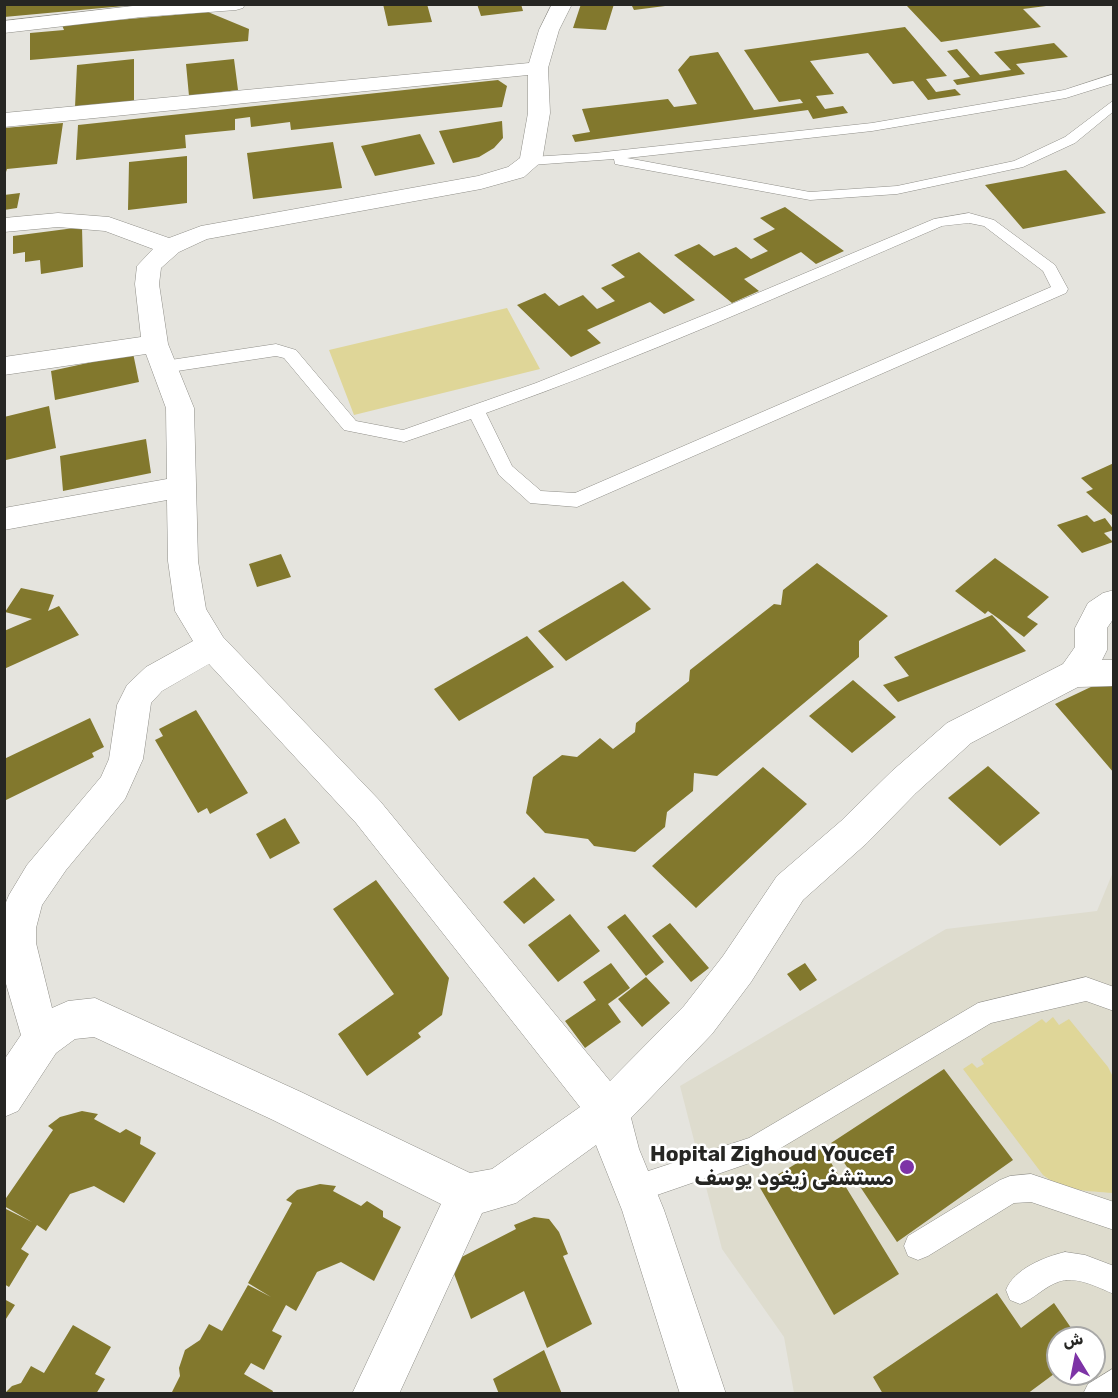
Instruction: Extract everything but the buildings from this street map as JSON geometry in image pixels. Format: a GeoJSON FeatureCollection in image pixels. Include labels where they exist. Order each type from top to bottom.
{"type":"FeatureCollection","features":[{"type":"Feature","properties":{"kind":"street"},"geometry":{"type":"LineString","coordinates":[[4,27],[142,11],[236,4]]}},
{"type":"Feature","properties":{"kind":"street"},"geometry":{"type":"LineString","coordinates":[[562,4],[549,30],[538,68],[539,113],[531,161],[516,172],[481,182],[201,233],[170,247],[149,266],[147,284],[160,356],[180,408],[183,561],[191,611],[212,646],[368,812],[609,1111],[618,1150],[643,1210],[703,1394]]}},
{"type":"Feature","properties":{"kind":"street"},"geometry":{"type":"LineString","coordinates":[[4,120],[538,68]]}},
{"type":"Feature","properties":{"kind":"street"},"geometry":{"type":"LineString","coordinates":[[4,225],[58,220],[109,224],[170,247]]}},
{"type":"Feature","properties":{"kind":"street"},"geometry":{"type":"LineString","coordinates":[[4,366],[160,356]]}},
{"type":"Feature","properties":{"kind":"street"},"geometry":{"type":"LineString","coordinates":[[4,519],[182,487]]}},
{"type":"Feature","properties":{"kind":"street"},"geometry":{"type":"LineString","coordinates":[[1074,674],[1091,650],[1091,628],[1099,612],[1113,602]]}},
{"type":"Feature","properties":{"kind":"street"},"geometry":{"type":"LineString","coordinates":[[42,1039],[17,943],[19,914],[33,887],[104,800],[123,768],[130,718],[137,698],[146,685],[212,646]]}},
{"type":"Feature","properties":{"kind":"street"},"geometry":{"type":"LineString","coordinates":[[4,1097],[42,1039],[68,1021],[95,1017],[287,1106],[468,1194],[501,1188],[609,1111],[698,1020],[738,969],[790,888],[854,832],[904,782],[959,733],[1074,674],[1113,674]]}},
{"type":"Feature","properties":{"kind":"street"},"geometry":{"type":"LineString","coordinates":[[375,1394],[468,1194]]}},
{"type":"Feature","properties":{"kind":"lane"},"geometry":{"type":"LineString","coordinates":[[531,161],[596,157],[872,127],[1066,94],[1113,78]]}},
{"type":"Feature","properties":{"kind":"lane"},"geometry":{"type":"LineString","coordinates":[[596,157],[810,196],[897,190],[1018,164],[1070,140],[1113,104]]}},
{"type":"Feature","properties":{"kind":"lane"},"geometry":{"type":"LineString","coordinates":[[160,356],[276,350],[290,354],[350,426],[404,436],[475,409],[542,387],[939,222],[969,218],[989,223],[1049,267],[1060,289],[577,500],[537,498],[505,470],[475,409]]}},
{"type":"Feature","properties":{"kind":"lane"},"geometry":{"type":"LineString","coordinates":[[634,1189],[755,1149],[987,1012],[1086,989],[1113,999]]}},
{"type":"Feature","properties":{"kind":"lane"},"geometry":{"type":"LineString","coordinates":[[918,1246],[1010,1190],[1031,1188],[1113,1216]]}},
{"type":"Feature","properties":{"kind":"lane"},"geometry":{"type":"LineString","coordinates":[[1020,1290],[1047,1271],[1060,1265],[1084,1268],[1113,1280]]}},
{"type":"Feature","properties":{"kind":"lane"},"geometry":{"type":"LineString","coordinates":[[1098,1394],[1113,1382]]}},
{"type":"Feature","properties":{"kind":"shaded area"},"geometry":{"type":"Polygon","coordinates":[[[507,308],[540,369],[354,415],[329,350],[507,308]]]}},
{"type":"Feature","properties":{"kind":"shaded area","name":"Hopital Zighoud Youcef مستشفى زيغود يوسف"},"geometry":{"type":"Polygon","coordinates":[[[1113,872],[1113,1393],[794,1393],[784,1337],[722,1249],[680,1086],[946,929],[1097,911],[1113,872]]]}},
{"type":"Feature","properties":{"kind":"shaded area"},"geometry":{"type":"Polygon","coordinates":[[[1053,1017],[1059,1025],[1069,1019],[1112,1075],[1113,1193],[1067,1187],[1043,1175],[963,1069],[972,1063],[977,1068],[984,1064],[981,1059],[1042,1019],[1046,1023],[1053,1017]]]}},
{"type":"Feature","properties":{"kind":"place","name":"Hopital Zighoud Youcef مستشفى زيغود يوسف"},"geometry":{"type":"Point","coordinates":[907,1167]}}]}
